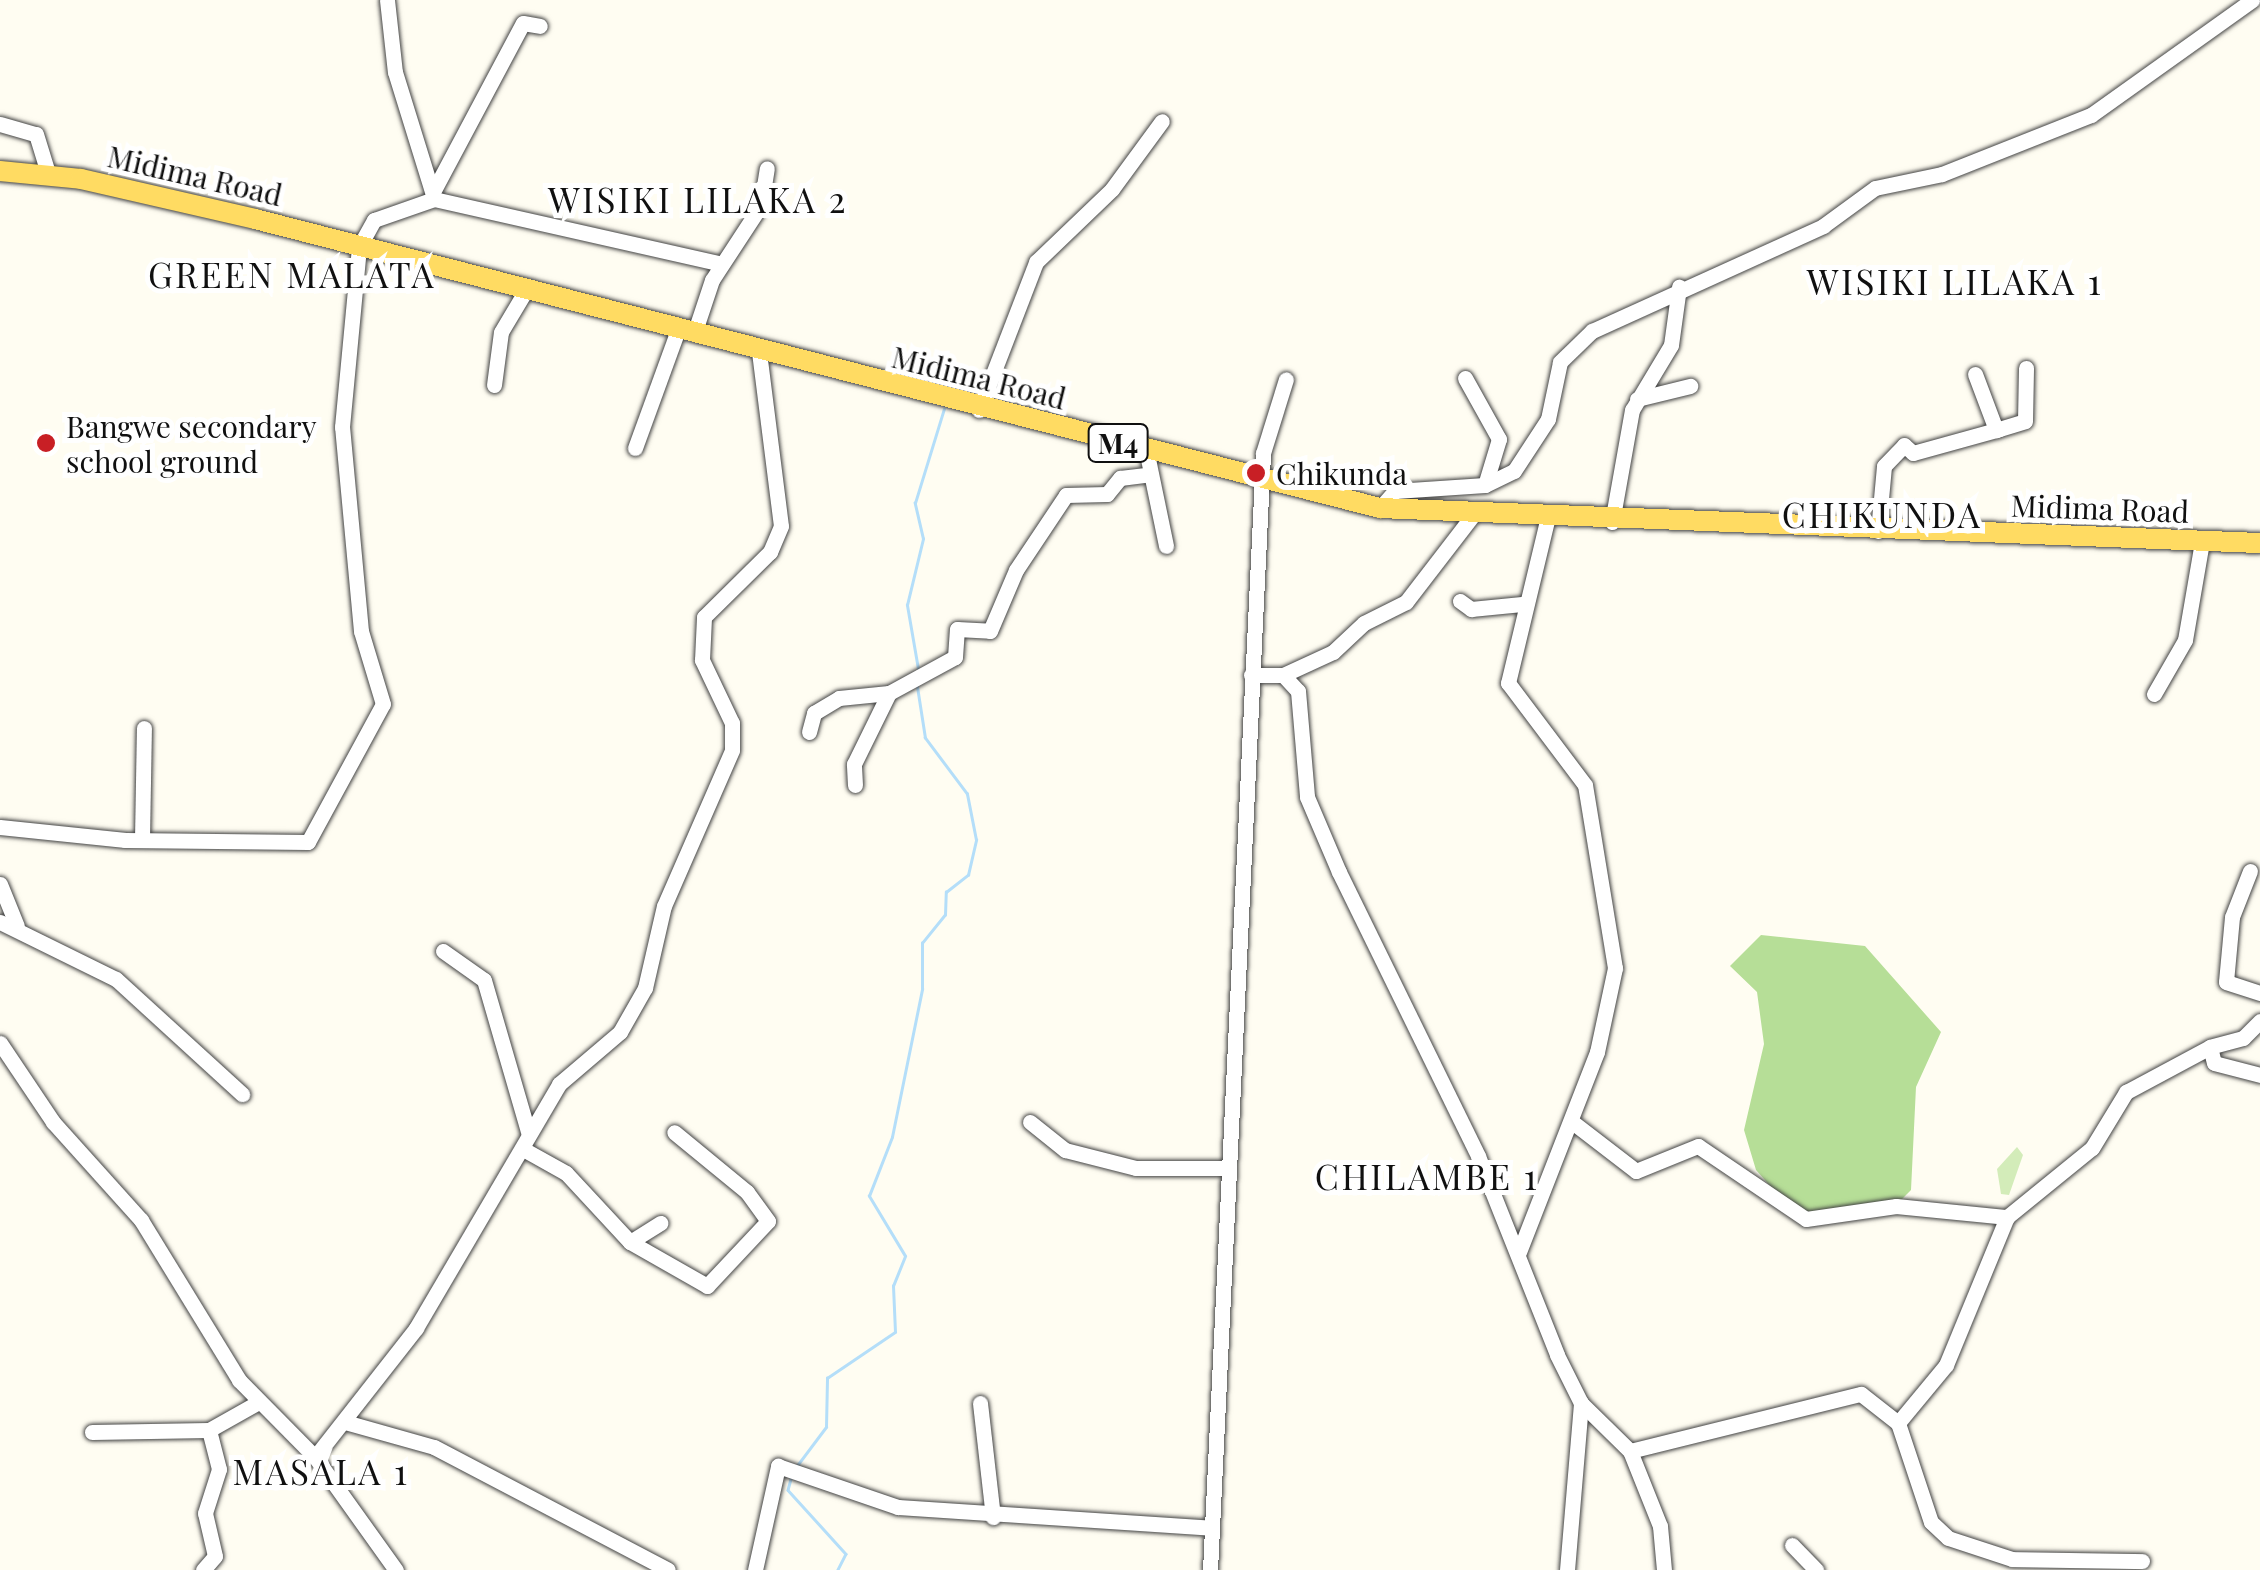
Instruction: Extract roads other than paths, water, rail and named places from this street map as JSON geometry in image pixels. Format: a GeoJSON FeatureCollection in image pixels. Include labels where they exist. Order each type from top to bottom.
{"type":"FeatureCollection","features":[{"type":"Feature","properties":{"kind":"main road","name":"Midima Road"},"geometry":{"type":"LineString","coordinates":[[0,171],[48,173],[359,247],[1264,483],[1380,508],[1547,520],[2260,543]]}},
{"type":"Feature","properties":{"kind":"street"},"geometry":{"type":"LineString","coordinates":[[387,0],[395,72],[433,195]]}},
{"type":"Feature","properties":{"kind":"street"},"geometry":{"type":"LineString","coordinates":[[1380,508],[1404,489],[1485,485],[1514,471],[1539,438],[1571,348],[1679,288],[1823,226],[1874,188],[1942,174],[2090,115],[2252,0]]}},
{"type":"Feature","properties":{"kind":"street"},"geometry":{"type":"LineString","coordinates":[[433,195],[523,23],[540,26]]}},
{"type":"Feature","properties":{"kind":"street"},"geometry":{"type":"LineString","coordinates":[[979,410],[1036,262],[1112,189],[1162,121]]}},
{"type":"Feature","properties":{"kind":"street"},"geometry":{"type":"LineString","coordinates":[[0,124],[36,134],[48,173]]}},
{"type":"Feature","properties":{"kind":"street"},"geometry":{"type":"LineString","coordinates":[[634,448],[686,332],[722,264],[755,218],[767,168]]}},
{"type":"Feature","properties":{"kind":"street"},"geometry":{"type":"LineString","coordinates":[[0,827],[142,839],[303,846],[380,718],[359,622],[342,450],[359,247],[374,220],[433,195],[722,264]]}},
{"type":"Feature","properties":{"kind":"street"},"geometry":{"type":"LineString","coordinates":[[1612,522],[1637,398],[1671,345],[1679,288]]}},
{"type":"Feature","properties":{"kind":"street"},"geometry":{"type":"LineString","coordinates":[[494,385],[501,332],[526,290]]}},
{"type":"Feature","properties":{"kind":"street"},"geometry":{"type":"LineString","coordinates":[[315,1457],[416,1328],[570,1070],[628,1022],[650,975],[664,906],[732,750],[732,723],[700,643],[711,606],[757,566],[781,526],[759,351]]}},
{"type":"Feature","properties":{"kind":"street"},"geometry":{"type":"LineString","coordinates":[[1878,531],[1884,466],[1904,445],[1912,453],[1947,447],[2025,420],[2026,368]]}},
{"type":"Feature","properties":{"kind":"street"},"geometry":{"type":"LineString","coordinates":[[1974,374],[2000,429]]}},
{"type":"Feature","properties":{"kind":"street"},"geometry":{"type":"LineString","coordinates":[[1465,378],[1499,439],[1485,485]]}},
{"type":"Feature","properties":{"kind":"street"},"geometry":{"type":"LineString","coordinates":[[1210,1570],[1225,1168],[1264,440],[1286,380]]}},
{"type":"Feature","properties":{"kind":"street"},"geometry":{"type":"LineString","coordinates":[[1637,398],[1690,386]]}},
{"type":"Feature","properties":{"kind":"street"},"geometry":{"type":"LineString","coordinates":[[1146,450],[1146,475],[1166,546]]}},
{"type":"Feature","properties":{"kind":"street"},"geometry":{"type":"LineString","coordinates":[[809,732],[814,713],[839,698],[889,693],[955,657],[957,628],[990,632],[1016,570],[1066,495],[1107,494],[1120,478],[1146,475]]}},
{"type":"Feature","properties":{"kind":"street"},"geometry":{"type":"LineString","coordinates":[[1251,675],[1282,675],[1333,652],[1416,594],[1473,515]]}},
{"type":"Feature","properties":{"kind":"street"},"geometry":{"type":"LineString","coordinates":[[1519,1252],[1571,1122],[1606,1018],[1614,942],[1585,784],[1508,683],[1522,604],[1547,520]]}},
{"type":"Feature","properties":{"kind":"street"},"geometry":{"type":"LineString","coordinates":[[2154,694],[2185,640],[2202,542]]}},
{"type":"Feature","properties":{"kind":"street"},"geometry":{"type":"LineString","coordinates":[[1460,601],[1471,609],[1522,604]]}},
{"type":"Feature","properties":{"kind":"street"},"geometry":{"type":"LineString","coordinates":[[1282,675],[1298,692],[1307,797],[1519,1252],[1581,1403],[1630,1451],[1660,1526],[1664,1570]]}},
{"type":"Feature","properties":{"kind":"street"},"geometry":{"type":"LineString","coordinates":[[855,785],[854,764],[889,693]]}},
{"type":"Feature","properties":{"kind":"street"},"geometry":{"type":"LineString","coordinates":[[142,839],[144,728]]}},
{"type":"Feature","properties":{"kind":"street"},"geometry":{"type":"LineString","coordinates":[[2250,872],[2232,918],[2226,982],[2260,993]]}},
{"type":"Feature","properties":{"kind":"street"},"geometry":{"type":"LineString","coordinates":[[0,884],[17,926]]}},
{"type":"Feature","properties":{"kind":"street"},"geometry":{"type":"LineString","coordinates":[[0,922],[17,926],[130,989],[242,1094]]}},
{"type":"Feature","properties":{"kind":"street"},"geometry":{"type":"LineString","coordinates":[[442,951],[484,980],[526,1142],[566,1173],[630,1242],[707,1286],[768,1221],[747,1192],[674,1132]]}},
{"type":"Feature","properties":{"kind":"street"},"geometry":{"type":"LineString","coordinates":[[1898,1424],[1946,1364],[2007,1217],[2092,1148],[2126,1092],[2210,1047],[2243,1038],[2260,1021]]}},
{"type":"Feature","properties":{"kind":"street"},"geometry":{"type":"LineString","coordinates":[[0,1043],[53,1122],[141,1220],[257,1403],[315,1457],[396,1570]]}},
{"type":"Feature","properties":{"kind":"street"},"geometry":{"type":"LineString","coordinates":[[2210,1047],[2214,1064],[2260,1075]]}},
{"type":"Feature","properties":{"kind":"street"},"geometry":{"type":"LineString","coordinates":[[1030,1122],[1065,1150],[1136,1168],[1225,1168]]}},
{"type":"Feature","properties":{"kind":"street"},"geometry":{"type":"LineString","coordinates":[[1571,1122],[1636,1171],[1698,1146],[1806,1219],[1896,1206],[2007,1217]]}},
{"type":"Feature","properties":{"kind":"street"},"geometry":{"type":"LineString","coordinates":[[630,1242],[661,1222]]}},
{"type":"Feature","properties":{"kind":"street"},"geometry":{"type":"LineString","coordinates":[[1630,1451],[1851,1395],[1875,1398],[1898,1424],[1938,1531],[2023,1565],[2142,1561]]}},
{"type":"Feature","properties":{"kind":"street"},"geometry":{"type":"LineString","coordinates":[[92,1432],[209,1430],[257,1403]]}},
{"type":"Feature","properties":{"kind":"street"},"geometry":{"type":"LineString","coordinates":[[1567,1570],[1581,1403]]}},
{"type":"Feature","properties":{"kind":"street"},"geometry":{"type":"LineString","coordinates":[[980,1404],[993,1517]]}},
{"type":"Feature","properties":{"kind":"street"},"geometry":{"type":"LineString","coordinates":[[345,1422],[434,1446],[668,1570]]}},
{"type":"Feature","properties":{"kind":"street"},"geometry":{"type":"LineString","coordinates":[[203,1570],[215,1556],[204,1513],[218,1469],[209,1430]]}},
{"type":"Feature","properties":{"kind":"street"},"geometry":{"type":"LineString","coordinates":[[755,1570],[778,1466],[898,1507],[993,1517],[1211,1528]]}},
{"type":"Feature","properties":{"kind":"street"},"geometry":{"type":"LineString","coordinates":[[1792,1545],[1816,1570]]}},
{"type":"Feature","properties":{"kind":"waterway"},"geometry":{"type":"LineString","coordinates":[[918,669],[907,605],[923,539],[915,503],[944,409]]}},
{"type":"Feature","properties":{"kind":"waterway"},"geometry":{"type":"LineString","coordinates":[[796,1467],[826,1427],[827,1378],[895,1332],[893,1286],[905,1256],[869,1196],[892,1137],[922,989],[922,943],[945,915],[946,892],[968,875],[976,840],[967,794],[925,738],[917,687]]}},
{"type":"Feature","properties":{"kind":"waterway"},"geometry":{"type":"LineString","coordinates":[[791,1479],[788,1490],[846,1554],[838,1570]]}},
{"type":"Feature","properties":{"kind":"place","name":"Bangwe secondary school ground"},"geometry":{"type":"Point","coordinates":[46,443]}},
{"type":"Feature","properties":{"kind":"place","name":"Chikunda"},"geometry":{"type":"Point","coordinates":[1256,473]}},
{"type":"Feature","properties":{"kind":"district","name":"WISIKI LILAKA 2"},"geometry":{"type":"Point","coordinates":[698,199]}},
{"type":"Feature","properties":{"kind":"district","name":"GREEN MALATA"},"geometry":{"type":"Point","coordinates":[292,274]}},
{"type":"Feature","properties":{"kind":"district","name":"WISIKI LILAKA 1"},"geometry":{"type":"Point","coordinates":[1955,281]}},
{"type":"Feature","properties":{"kind":"district","name":"CHIKUNDA"},"geometry":{"type":"Point","coordinates":[1882,514]}},
{"type":"Feature","properties":{"kind":"district","name":"CHILAMBE 1"},"geometry":{"type":"Point","coordinates":[1427,1176]}},
{"type":"Feature","properties":{"kind":"district","name":"MASALA 1"},"geometry":{"type":"Point","coordinates":[321,1471]}}]}
